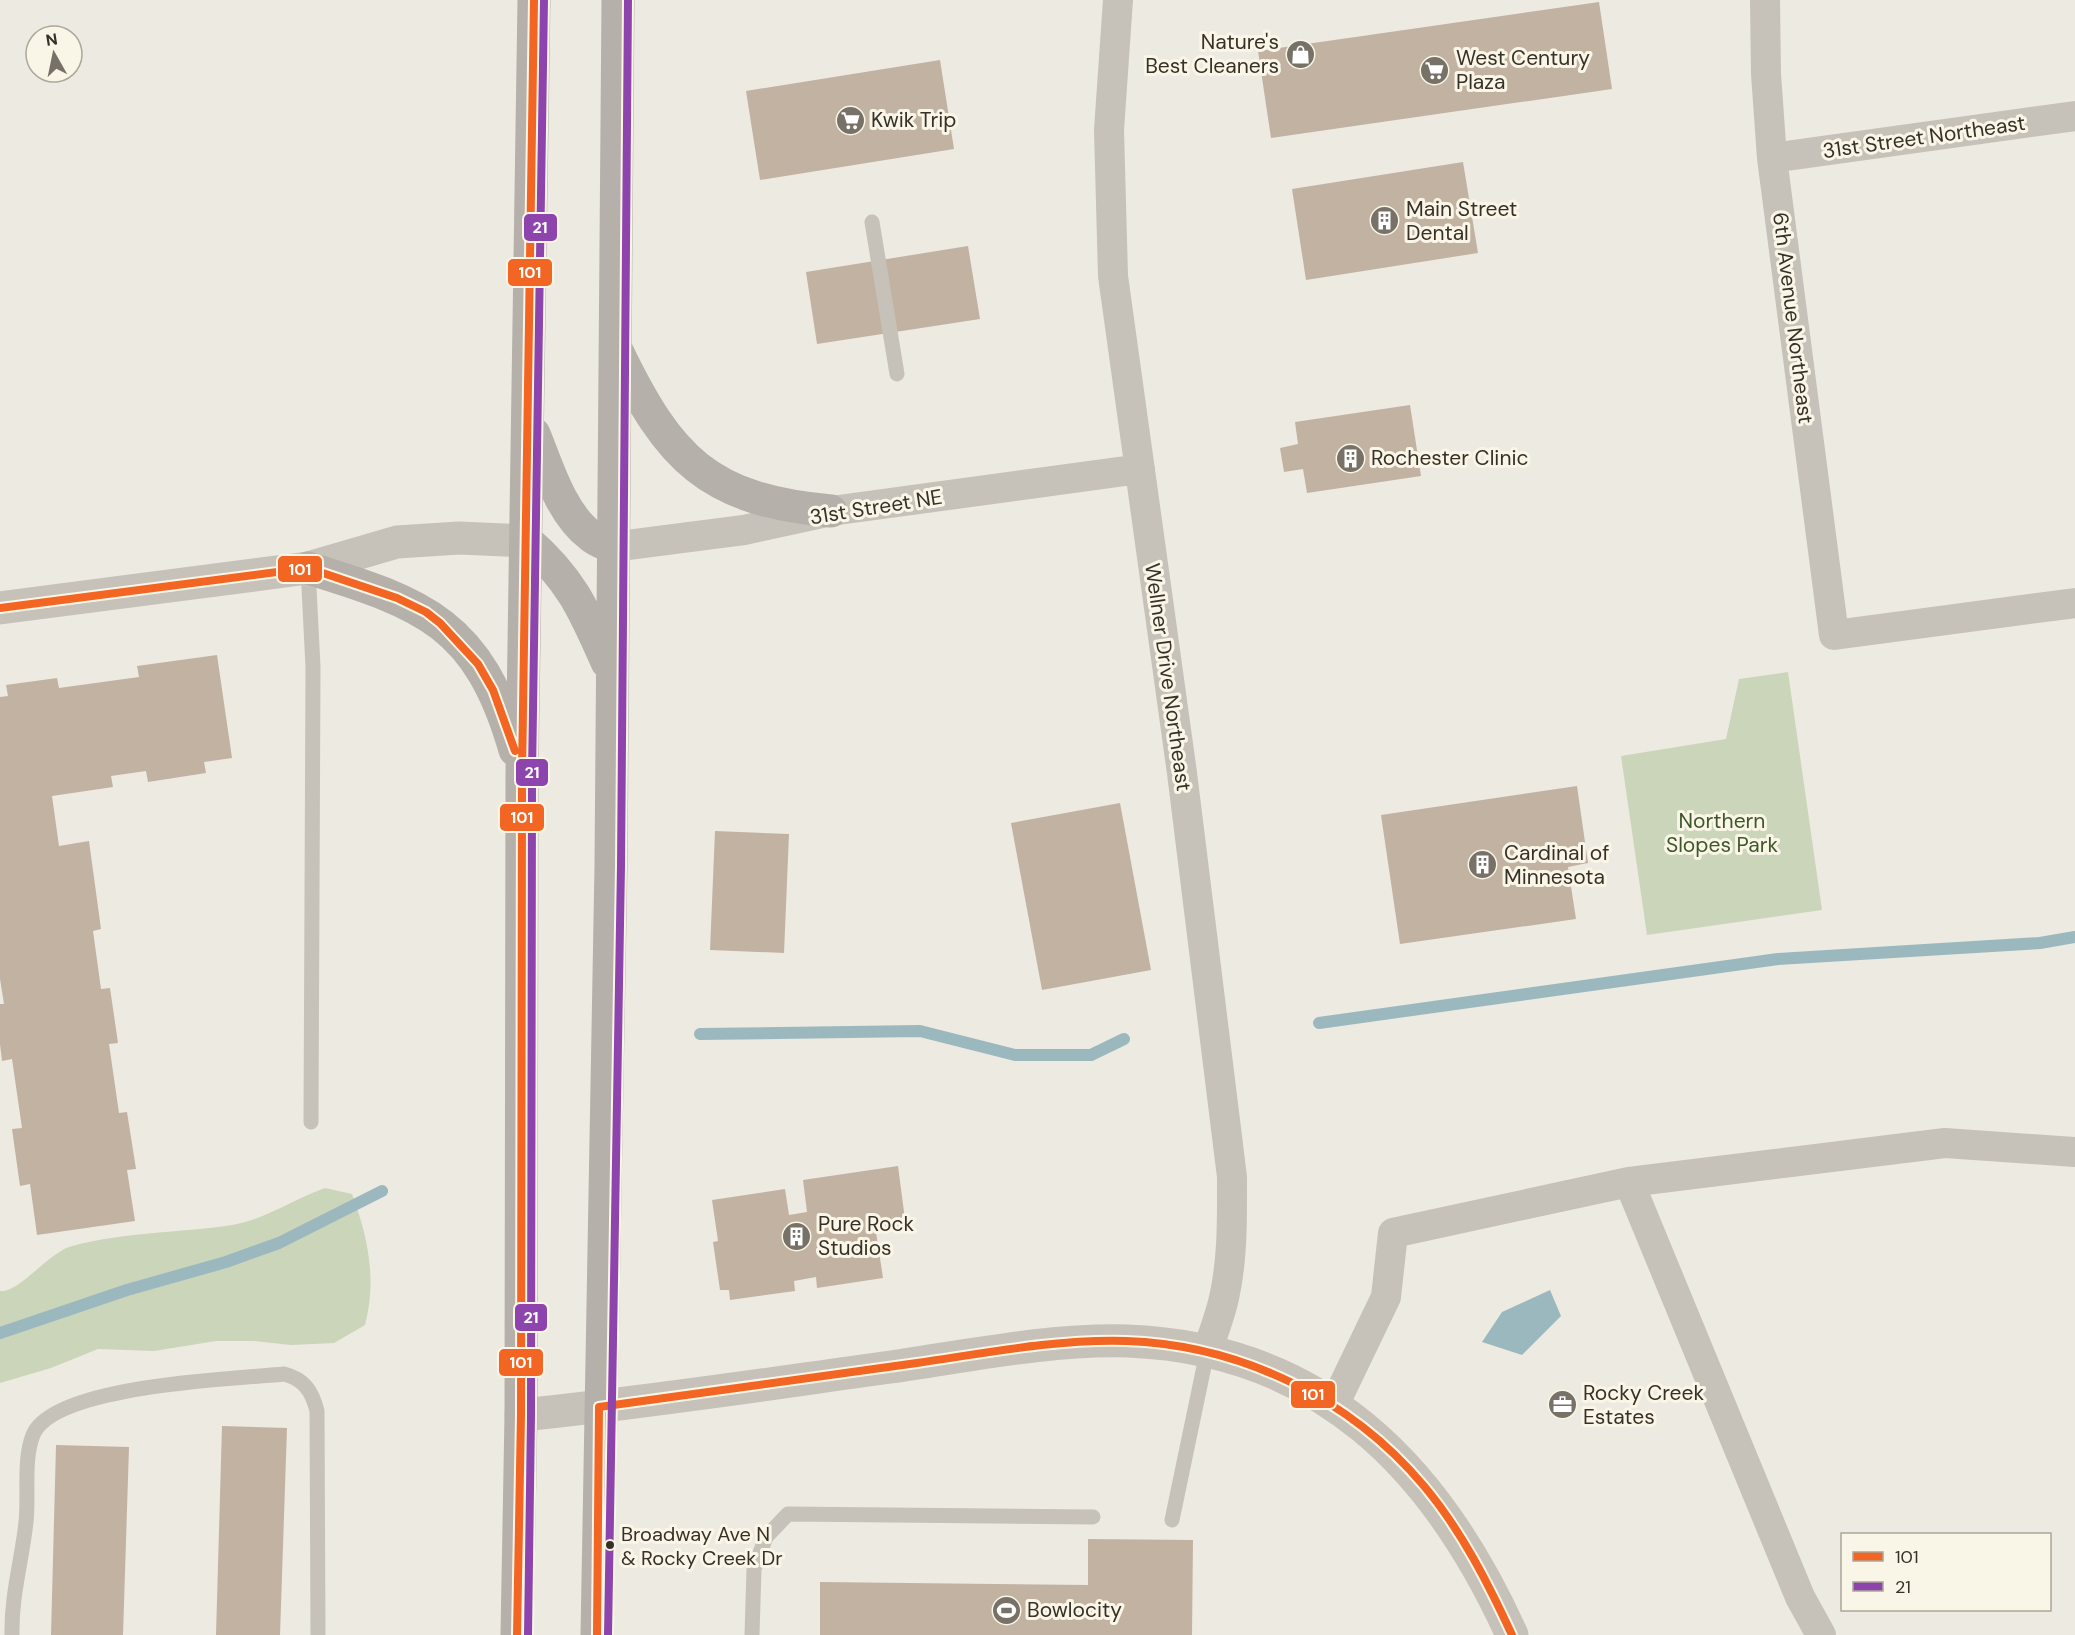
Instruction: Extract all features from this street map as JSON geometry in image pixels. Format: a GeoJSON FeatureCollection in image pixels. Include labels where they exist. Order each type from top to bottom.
{"type":"FeatureCollection","features":[{"type":"Feature","properties":{"kind":"main road"},"geometry":{"type":"LineString","coordinates":[[516,1635],[521,1415],[522,774],[534,0]]}},
{"type":"Feature","properties":{"kind":"main road"},"geometry":{"type":"LineString","coordinates":[[597,1635],[612,675],[618,0]]}},
{"type":"Feature","properties":{"kind":"main road"},"geometry":{"type":"LineString","coordinates":[[614,346],[639,397],[650,413],[682,455],[704,474],[758,500],[791,507],[831,511]]}},
{"type":"Feature","properties":{"kind":"main road"},"geometry":{"type":"LineString","coordinates":[[529,422],[567,506],[592,536],[612,547]]}},
{"type":"Feature","properties":{"kind":"main road"},"geometry":{"type":"LineString","coordinates":[[526,542],[551,562],[569,584],[585,611],[612,675]]}},
{"type":"Feature","properties":{"kind":"main road"},"geometry":{"type":"LineString","coordinates":[[308,568],[364,585],[417,607],[460,641],[478,664],[493,690],[508,724],[522,774]]}},
{"type":"Feature","properties":{"kind":"street","name":"Wellner Drive Northeast"},"geometry":{"type":"LineString","coordinates":[[1118,0],[1109,130],[1111,227],[1119,330],[1188,820],[1232,1177],[1232,1223],[1224,1299],[1207,1352]]}},
{"type":"Feature","properties":{"kind":"street","name":"6th Avenue Northeast"},"geometry":{"type":"LineString","coordinates":[[1765,0],[1766,74],[1773,158],[1834,635],[2075,603]]}},
{"type":"Feature","properties":{"kind":"street","name":"31st Street Northeast"},"geometry":{"type":"LineString","coordinates":[[1773,158],[2075,116]]}},
{"type":"Feature","properties":{"kind":"street","name":"31st Street NE"},"geometry":{"type":"LineString","coordinates":[[612,547],[744,530],[831,511],[1140,470]]}},
{"type":"Feature","properties":{"kind":"street"},"geometry":{"type":"LineString","coordinates":[[0,608],[308,568],[397,542],[459,538],[526,542]]}},
{"type":"Feature","properties":{"kind":"street"},"geometry":{"type":"LineString","coordinates":[[1334,1405],[1386,1298],[1393,1233],[1629,1182],[1945,1143],[2075,1152]]}},
{"type":"Feature","properties":{"kind":"street"},"geometry":{"type":"LineString","coordinates":[[1629,1182],[1800,1597],[1821,1635]]}},
{"type":"Feature","properties":{"kind":"street"},"geometry":{"type":"LineString","coordinates":[[521,1415],[599,1407],[1048,1345],[1125,1341],[1207,1352],[1276,1374],[1334,1405],[1389,1448],[1424,1486],[1459,1532],[1491,1588],[1512,1635]]}},
{"type":"Feature","properties":{"kind":"lane"},"geometry":{"type":"LineString","coordinates":[[872,222],[897,374]]}},
{"type":"Feature","properties":{"kind":"lane"},"geometry":{"type":"LineString","coordinates":[[308,568],[313,667],[310,1122]]}},
{"type":"Feature","properties":{"kind":"lane"},"geometry":{"type":"LineString","coordinates":[[1172,1520],[1207,1352]]}},
{"type":"Feature","properties":{"kind":"lane"},"geometry":{"type":"LineString","coordinates":[[12,1635],[12,1601],[28,1502],[30,1449],[34,1433],[45,1419],[58,1410],[113,1392],[284,1374],[298,1377],[305,1384],[313,1395],[317,1411],[318,1635]]}},
{"type":"Feature","properties":{"kind":"lane"},"geometry":{"type":"LineString","coordinates":[[752,1635],[754,1569],[766,1536],[788,1514],[1093,1517]]}},
{"type":"Feature","properties":{"kind":"green space","name":"Northern Slopes Park"},"geometry":{"type":"Polygon","coordinates":[[[1788,672],[1822,910],[1647,935],[1621,756],[1726,739],[1739,679],[1788,672]]]}},
{"type":"Feature","properties":{"kind":"green space"},"geometry":{"type":"Polygon","coordinates":[[[325,1188],[352,1194],[362,1226],[370,1275],[369,1308],[365,1325],[334,1343],[291,1345],[254,1341],[216,1341],[154,1351],[98,1349],[51,1368],[0,1383],[0,1291],[16,1286],[63,1250],[111,1238],[232,1225],[268,1214],[325,1188]]]}},
{"type":"Feature","properties":{"kind":"water"},"geometry":{"type":"Polygon","coordinates":[[[1550,1290],[1561,1316],[1522,1355],[1482,1342],[1502,1312],[1550,1290]]]}},
{"type":"Feature","properties":{"kind":"building","name":"West Century Plaza"},"geometry":{"type":"Polygon","coordinates":[[[1599,2],[1612,89],[1271,138],[1258,51],[1599,2]]]}},
{"type":"Feature","properties":{"kind":"building","name":"Kwik Trip"},"geometry":{"type":"Polygon","coordinates":[[[940,60],[954,149],[760,180],[746,91],[940,60]]]}},
{"type":"Feature","properties":{"kind":"building","name":"Main Street Dental"},"geometry":{"type":"Polygon","coordinates":[[[1463,162],[1478,253],[1306,280],[1292,189],[1463,162]]]}},
{"type":"Feature","properties":{"kind":"building"},"geometry":{"type":"Polygon","coordinates":[[[968,246],[980,319],[817,344],[806,272],[968,246]]]}},
{"type":"Feature","properties":{"kind":"building","name":"Rochester Clinic"},"geometry":{"type":"Polygon","coordinates":[[[1410,405],[1421,476],[1307,493],[1303,469],[1284,472],[1280,448],[1298,444],[1295,422],[1410,405]]]}},
{"type":"Feature","properties":{"kind":"building"},"geometry":{"type":"Polygon","coordinates":[[[217,655],[232,758],[204,762],[206,773],[148,782],[146,771],[111,776],[113,787],[52,796],[59,846],[89,841],[101,929],[93,931],[101,989],[110,988],[118,1043],[109,1044],[119,1113],[127,1112],[136,1169],[127,1170],[135,1221],[37,1235],[30,1184],[20,1186],[12,1129],[22,1128],[12,1059],[2,1061],[0,1044],[0,1004],[4,1004],[0,979],[0,697],[8,696],[6,685],[57,678],[59,688],[139,677],[137,666],[217,655]]]}},
{"type":"Feature","properties":{"kind":"building","name":"Cardinal of Minnesota"},"geometry":{"type":"Polygon","coordinates":[[[1577,786],[1588,863],[1568,867],[1576,919],[1400,944],[1381,815],[1577,786]]]}},
{"type":"Feature","properties":{"kind":"building"},"geometry":{"type":"Polygon","coordinates":[[[1120,803],[1151,970],[1042,990],[1011,823],[1120,803]]]}},
{"type":"Feature","properties":{"kind":"building"},"geometry":{"type":"Polygon","coordinates":[[[715,831],[789,834],[784,953],[710,950],[715,831]]]}},
{"type":"Feature","properties":{"kind":"building","name":"Pure Rock Studios"},"geometry":{"type":"Polygon","coordinates":[[[898,1166],[906,1227],[876,1232],[883,1278],[817,1288],[816,1277],[794,1281],[795,1291],[730,1300],[729,1290],[720,1290],[713,1242],[718,1241],[712,1200],[785,1189],[789,1215],[807,1212],[803,1180],[898,1166]]]}},
{"type":"Feature","properties":{"kind":"building"},"geometry":{"type":"Polygon","coordinates":[[[222,1426],[287,1428],[280,1635],[216,1635],[222,1426]]]}},
{"type":"Feature","properties":{"kind":"building"},"geometry":{"type":"Polygon","coordinates":[[[56,1445],[129,1447],[123,1635],[51,1635],[56,1445]]]}},
{"type":"Feature","properties":{"kind":"building","name":"Bowlocity"},"geometry":{"type":"Polygon","coordinates":[[[1088,1539],[1193,1540],[1192,1635],[820,1635],[820,1582],[1088,1585],[1088,1539]]]}},
{"type":"Feature","properties":{"kind":"waterway"},"geometry":{"type":"LineString","coordinates":[[1319,1023],[1778,959],[2040,943],[2075,937]]}},
{"type":"Feature","properties":{"kind":"waterway"},"geometry":{"type":"LineString","coordinates":[[700,1034],[920,1031],[1015,1055],[1091,1055],[1124,1039]]}},
{"type":"Feature","properties":{"kind":"waterway"},"geometry":{"type":"LineString","coordinates":[[0,1333],[127,1290],[226,1262],[279,1243],[382,1191]]}},
{"type":"Feature","properties":{"kind":"transit line","name":"101"},"geometry":{"type":"LineString","coordinates":[[517,1635],[521,1415],[522,774],[534,0]]}},
{"type":"Feature","properties":{"kind":"transit line","name":"21"},"geometry":{"type":"LineString","coordinates":[[528,1635],[531,1415],[532,774],[544,0]]}},
{"type":"Feature","properties":{"kind":"transit line","name":"21"},"geometry":{"type":"LineString","coordinates":[[608,1635],[621,866],[628,0]]}},
{"type":"Feature","properties":{"kind":"transit line","name":"101"},"geometry":{"type":"LineString","coordinates":[[0,608],[308,568],[397,598],[426,612],[440,623],[478,664],[493,690],[515,751]]}},
{"type":"Feature","properties":{"kind":"transit line","name":"101"},"geometry":{"type":"LineString","coordinates":[[597,1635],[599,1407],[1021,1348],[1100,1341],[1169,1345],[1211,1353],[1251,1365],[1290,1382],[1328,1403],[1362,1427],[1395,1455],[1424,1486],[1450,1521],[1473,1558],[1512,1635]]}},
{"type":"Feature","properties":{"kind":"place","name":"Nature's Best Cleaners"},"geometry":{"type":"Point","coordinates":[1300,54]}},
{"type":"Feature","properties":{"kind":"place","name":"West Century Plaza"},"geometry":{"type":"Point","coordinates":[1435,70]}},
{"type":"Feature","properties":{"kind":"place","name":"Kwik Trip"},"geometry":{"type":"Point","coordinates":[850,120]}},
{"type":"Feature","properties":{"kind":"place","name":"Main Street Dental"},"geometry":{"type":"Point","coordinates":[1385,221]}},
{"type":"Feature","properties":{"kind":"place","name":"Rochester Clinic"},"geometry":{"type":"Point","coordinates":[1350,458]}},
{"type":"Feature","properties":{"kind":"place","name":"Cardinal of Minnesota"},"geometry":{"type":"Point","coordinates":[1483,865]}},
{"type":"Feature","properties":{"kind":"place","name":"Pure Rock Studios"},"geometry":{"type":"Point","coordinates":[797,1236]}},
{"type":"Feature","properties":{"kind":"place","name":"Rocky Creek Estates"},"geometry":{"type":"Point","coordinates":[1562,1405]}},
{"type":"Feature","properties":{"kind":"place","name":"Broadway Ave N & Rocky Creek Dr"},"geometry":{"type":"Point","coordinates":[610,1545]}},
{"type":"Feature","properties":{"kind":"place","name":"Bowlocity"},"geometry":{"type":"Point","coordinates":[1006,1610]}}]}
